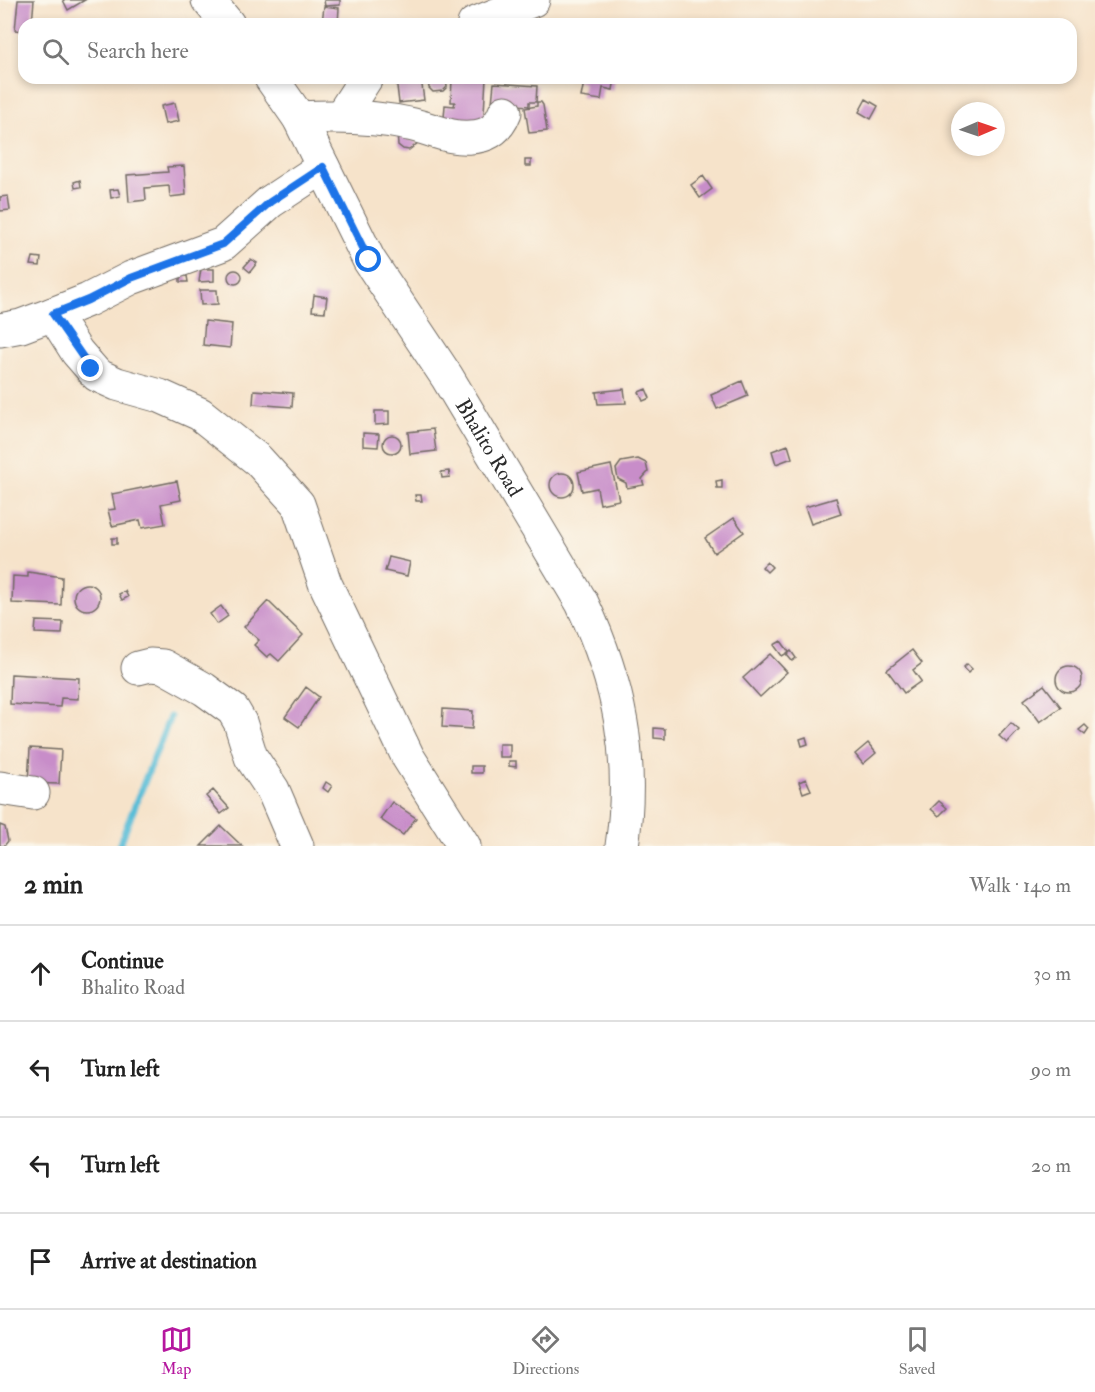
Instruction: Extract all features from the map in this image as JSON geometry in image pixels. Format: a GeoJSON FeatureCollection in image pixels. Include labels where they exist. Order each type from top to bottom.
{"type":"FeatureCollection","features":[{"type":"Feature","properties":{"kind":"street"},"geometry":{"type":"LineString","coordinates":[[208,0],[223,18]]}},
{"type":"Feature","properties":{"kind":"street"},"geometry":{"type":"LineString","coordinates":[[489,18],[533,0]]}},
{"type":"Feature","properties":{"kind":"street","name":"Bhalito Road"},"geometry":{"type":"LineString","coordinates":[[275,84],[299,118],[369,260],[447,377],[582,603],[599,639],[620,705],[627,754],[622,846]]}},
{"type":"Feature","properties":{"kind":"street"},"geometry":{"type":"LineString","coordinates":[[342,115],[362,84]]}},
{"type":"Feature","properties":{"kind":"street"},"geometry":{"type":"LineString","coordinates":[[299,118],[342,115],[408,123],[449,136],[472,137],[491,132],[501,121],[505,111]]}},
{"type":"Feature","properties":{"kind":"street"},"geometry":{"type":"LineString","coordinates":[[0,330],[21,326],[53,314],[88,300],[131,278],[223,244],[270,202],[323,167]]}},
{"type":"Feature","properties":{"kind":"street"},"geometry":{"type":"LineString","coordinates":[[53,314],[77,352],[97,375],[117,384],[160,396],[200,414],[258,460],[298,504],[325,583],[408,757],[464,846]]}},
{"type":"Feature","properties":{"kind":"street"},"geometry":{"type":"LineString","coordinates":[[138,668],[150,665],[163,666],[204,689],[233,710],[240,722],[251,757],[273,790],[297,846]]}},
{"type":"Feature","properties":{"kind":"street"},"geometry":{"type":"LineString","coordinates":[[0,788],[33,793]]}},
{"type":"Feature","properties":{"kind":"building"},"geometry":{"type":"Polygon","coordinates":[[[18,0],[34,0],[32,18],[18,18],[18,30],[15,30],[18,0]]]}},
{"type":"Feature","properties":{"kind":"building"},"geometry":{"type":"Polygon","coordinates":[[[63,0],[85,0],[68,10],[63,0]]]}},
{"type":"Feature","properties":{"kind":"building"},"geometry":{"type":"Polygon","coordinates":[[[324,0],[340,0],[340,5],[325,6],[324,0]]]}},
{"type":"Feature","properties":{"kind":"building"},"geometry":{"type":"Polygon","coordinates":[[[324,6],[339,8],[338,18],[323,18],[324,6]]]}},
{"type":"Feature","properties":{"kind":"building"},"geometry":{"type":"Polygon","coordinates":[[[397,84],[422,84],[424,100],[399,103],[397,84]]]}},
{"type":"Feature","properties":{"kind":"building"},"geometry":{"type":"Polygon","coordinates":[[[429,84],[447,84],[443,91],[433,92],[429,84]]]}},
{"type":"Feature","properties":{"kind":"building"},"geometry":{"type":"Polygon","coordinates":[[[452,84],[486,84],[484,113],[489,114],[488,129],[443,131],[445,105],[454,106],[455,102],[451,102],[452,84]]]}},
{"type":"Feature","properties":{"kind":"building"},"geometry":{"type":"Polygon","coordinates":[[[494,84],[537,86],[536,102],[529,102],[529,106],[492,103],[494,84]]]}},
{"type":"Feature","properties":{"kind":"building"},"geometry":{"type":"Polygon","coordinates":[[[584,84],[614,84],[613,90],[603,88],[601,100],[581,97],[584,84]]]}},
{"type":"Feature","properties":{"kind":"building"},"geometry":{"type":"Polygon","coordinates":[[[866,99],[878,106],[871,119],[859,112],[866,99]]]}},
{"type":"Feature","properties":{"kind":"building"},"geometry":{"type":"Polygon","coordinates":[[[537,102],[543,105],[547,131],[529,133],[525,108],[537,106],[537,102]]]}},
{"type":"Feature","properties":{"kind":"building"},"geometry":{"type":"Polygon","coordinates":[[[175,103],[179,121],[165,124],[161,106],[175,103]]]}},
{"type":"Feature","properties":{"kind":"building"},"geometry":{"type":"Polygon","coordinates":[[[397,134],[418,143],[409,150],[403,149],[398,145],[397,134]]]}},
{"type":"Feature","properties":{"kind":"building"},"geometry":{"type":"Polygon","coordinates":[[[525,160],[531,160],[531,166],[525,166],[525,160]]]}},
{"type":"Feature","properties":{"kind":"building"},"geometry":{"type":"Polygon","coordinates":[[[184,166],[186,195],[170,197],[169,186],[145,188],[146,200],[129,202],[127,175],[168,172],[167,167],[184,166]]]}},
{"type":"Feature","properties":{"kind":"building"},"geometry":{"type":"Polygon","coordinates":[[[703,176],[712,189],[700,198],[691,185],[703,176]]]}},
{"type":"Feature","properties":{"kind":"building"},"geometry":{"type":"Polygon","coordinates":[[[80,180],[81,187],[75,188],[74,182],[80,180]]]}},
{"type":"Feature","properties":{"kind":"building"},"geometry":{"type":"Polygon","coordinates":[[[118,189],[120,196],[111,198],[110,190],[118,189]]]}},
{"type":"Feature","properties":{"kind":"building"},"geometry":{"type":"Polygon","coordinates":[[[8,196],[10,210],[0,211],[0,197],[8,196]]]}},
{"type":"Feature","properties":{"kind":"building"},"geometry":{"type":"Polygon","coordinates":[[[33,257],[41,258],[40,266],[31,265],[33,257]]]}},
{"type":"Feature","properties":{"kind":"building"},"geometry":{"type":"Polygon","coordinates":[[[251,259],[257,263],[250,272],[244,267],[251,259]]]}},
{"type":"Feature","properties":{"kind":"building"},"geometry":{"type":"Polygon","coordinates":[[[201,269],[214,269],[214,281],[199,282],[201,269]]]}},
{"type":"Feature","properties":{"kind":"building"},"geometry":{"type":"Polygon","coordinates":[[[235,270],[240,272],[242,277],[240,282],[235,284],[230,282],[228,277],[230,272],[235,270]]]}},
{"type":"Feature","properties":{"kind":"building"},"geometry":{"type":"Polygon","coordinates":[[[180,276],[187,276],[188,282],[180,282],[180,276]]]}},
{"type":"Feature","properties":{"kind":"building"},"geometry":{"type":"Polygon","coordinates":[[[200,290],[217,290],[218,304],[201,305],[200,290]]]}},
{"type":"Feature","properties":{"kind":"building"},"geometry":{"type":"Polygon","coordinates":[[[314,295],[327,297],[325,312],[312,311],[314,295]]]}},
{"type":"Feature","properties":{"kind":"building"},"geometry":{"type":"Polygon","coordinates":[[[205,321],[232,324],[230,348],[203,345],[205,321]]]}},
{"type":"Feature","properties":{"kind":"building"},"geometry":{"type":"Polygon","coordinates":[[[742,381],[748,396],[717,409],[711,395],[742,381]]]}},
{"type":"Feature","properties":{"kind":"building"},"geometry":{"type":"Polygon","coordinates":[[[624,389],[626,403],[598,404],[596,392],[624,389]]]}},
{"type":"Feature","properties":{"kind":"building"},"geometry":{"type":"Polygon","coordinates":[[[646,389],[650,398],[643,401],[639,392],[646,389]]]}},
{"type":"Feature","properties":{"kind":"building"},"geometry":{"type":"Polygon","coordinates":[[[254,390],[293,393],[292,407],[253,404],[254,390]]]}},
{"type":"Feature","properties":{"kind":"building"},"geometry":{"type":"Polygon","coordinates":[[[375,411],[389,411],[389,424],[375,425],[375,411]]]}},
{"type":"Feature","properties":{"kind":"building"},"geometry":{"type":"Polygon","coordinates":[[[433,429],[436,451],[410,454],[408,432],[433,429]]]}},
{"type":"Feature","properties":{"kind":"building"},"geometry":{"type":"Polygon","coordinates":[[[363,433],[379,434],[378,447],[363,446],[363,433]]]}},
{"type":"Feature","properties":{"kind":"building"},"geometry":{"type":"Polygon","coordinates":[[[392,435],[398,438],[401,444],[398,450],[392,453],[386,450],[383,444],[386,438],[392,435]]]}},
{"type":"Feature","properties":{"kind":"building"},"geometry":{"type":"Polygon","coordinates":[[[788,445],[792,458],[776,464],[772,451],[788,445]]]}},
{"type":"Feature","properties":{"kind":"building"},"geometry":{"type":"Polygon","coordinates":[[[638,459],[646,463],[648,472],[642,479],[644,485],[627,488],[626,483],[618,479],[616,469],[621,462],[638,459]]]}},
{"type":"Feature","properties":{"kind":"building"},"geometry":{"type":"Polygon","coordinates":[[[611,465],[619,500],[600,504],[597,488],[582,491],[578,472],[611,465]]]}},
{"type":"Feature","properties":{"kind":"building"},"geometry":{"type":"Polygon","coordinates":[[[449,471],[450,477],[442,478],[441,472],[449,471]]]}},
{"type":"Feature","properties":{"kind":"building"},"geometry":{"type":"Polygon","coordinates":[[[562,473],[571,476],[574,485],[571,494],[562,497],[553,494],[550,485],[553,476],[562,473]]]}},
{"type":"Feature","properties":{"kind":"building"},"geometry":{"type":"Polygon","coordinates":[[[722,480],[722,488],[717,488],[716,481],[722,480]]]}},
{"type":"Feature","properties":{"kind":"building"},"geometry":{"type":"Polygon","coordinates":[[[177,481],[181,500],[161,504],[165,524],[142,528],[140,520],[112,526],[108,510],[115,509],[112,494],[177,481]]]}},
{"type":"Feature","properties":{"kind":"building"},"geometry":{"type":"Polygon","coordinates":[[[415,495],[421,495],[422,501],[416,501],[415,495]]]}},
{"type":"Feature","properties":{"kind":"building"},"geometry":{"type":"Polygon","coordinates":[[[836,498],[841,514],[811,524],[805,507],[836,498]]]}},
{"type":"Feature","properties":{"kind":"building"},"geometry":{"type":"Polygon","coordinates":[[[734,518],[744,532],[714,553],[705,538],[734,518]]]}},
{"type":"Feature","properties":{"kind":"building"},"geometry":{"type":"Polygon","coordinates":[[[112,538],[117,538],[117,544],[112,544],[112,538]]]}},
{"type":"Feature","properties":{"kind":"building"},"geometry":{"type":"Polygon","coordinates":[[[389,557],[410,562],[407,576],[385,571],[389,557]]]}},
{"type":"Feature","properties":{"kind":"building"},"geometry":{"type":"Polygon","coordinates":[[[767,562],[772,567],[767,572],[762,567],[767,562]]]}},
{"type":"Feature","properties":{"kind":"building"},"geometry":{"type":"Polygon","coordinates":[[[28,572],[62,577],[61,605],[12,603],[13,576],[28,577],[28,572]]]}},
{"type":"Feature","properties":{"kind":"building"},"geometry":{"type":"Polygon","coordinates":[[[87,584],[96,588],[100,597],[96,606],[87,610],[78,606],[74,597],[78,588],[87,584]]]}},
{"type":"Feature","properties":{"kind":"building"},"geometry":{"type":"Polygon","coordinates":[[[125,591],[128,597],[122,600],[119,594],[125,591]]]}},
{"type":"Feature","properties":{"kind":"building"},"geometry":{"type":"Polygon","coordinates":[[[268,601],[303,635],[279,661],[271,654],[267,657],[254,645],[259,640],[244,627],[268,601]]]}},
{"type":"Feature","properties":{"kind":"building"},"geometry":{"type":"Polygon","coordinates":[[[221,606],[228,616],[217,624],[210,614],[221,606]]]}},
{"type":"Feature","properties":{"kind":"building"},"geometry":{"type":"Polygon","coordinates":[[[36,621],[63,622],[62,634],[35,633],[36,621]]]}},
{"type":"Feature","properties":{"kind":"building"},"geometry":{"type":"Polygon","coordinates":[[[781,641],[789,652],[782,656],[774,645],[781,641]]]}},
{"type":"Feature","properties":{"kind":"building"},"geometry":{"type":"Polygon","coordinates":[[[912,650],[922,663],[913,670],[921,681],[904,693],[887,670],[912,650]]]}},
{"type":"Feature","properties":{"kind":"building"},"geometry":{"type":"Polygon","coordinates":[[[791,651],[796,658],[792,661],[787,655],[791,651]]]}},
{"type":"Feature","properties":{"kind":"building"},"geometry":{"type":"Polygon","coordinates":[[[770,654],[787,672],[760,697],[743,678],[770,654]]]}},
{"type":"Feature","properties":{"kind":"building"},"geometry":{"type":"Polygon","coordinates":[[[967,664],[972,669],[968,673],[963,668],[967,664]]]}},
{"type":"Feature","properties":{"kind":"building"},"geometry":{"type":"Polygon","coordinates":[[[1069,666],[1078,670],[1082,679],[1078,688],[1069,692],[1060,688],[1056,679],[1060,670],[1069,666]]]}},
{"type":"Feature","properties":{"kind":"building"},"geometry":{"type":"Polygon","coordinates":[[[11,674],[79,678],[78,699],[61,698],[60,707],[10,704],[11,674]]]}},
{"type":"Feature","properties":{"kind":"building"},"geometry":{"type":"Polygon","coordinates":[[[1044,685],[1061,707],[1040,722],[1024,700],[1044,685]]]}},
{"type":"Feature","properties":{"kind":"building"},"geometry":{"type":"Polygon","coordinates":[[[306,687],[319,697],[299,727],[285,717],[306,687]]]}},
{"type":"Feature","properties":{"kind":"building"},"geometry":{"type":"Polygon","coordinates":[[[443,709],[473,711],[472,729],[442,727],[443,709]]]}},
{"type":"Feature","properties":{"kind":"building"},"geometry":{"type":"Polygon","coordinates":[[[1011,723],[1019,730],[1007,743],[999,736],[1011,723]]]}},
{"type":"Feature","properties":{"kind":"building"},"geometry":{"type":"Polygon","coordinates":[[[1085,725],[1089,729],[1085,735],[1079,730],[1085,725]]]}},
{"type":"Feature","properties":{"kind":"building"},"geometry":{"type":"Polygon","coordinates":[[[654,728],[665,729],[665,739],[654,738],[654,728]]]}},
{"type":"Feature","properties":{"kind":"building"},"geometry":{"type":"Polygon","coordinates":[[[806,737],[808,744],[802,746],[800,739],[806,737]]]}},
{"type":"Feature","properties":{"kind":"building"},"geometry":{"type":"Polygon","coordinates":[[[868,743],[876,753],[863,764],[855,754],[868,743]]]}},
{"type":"Feature","properties":{"kind":"building"},"geometry":{"type":"Polygon","coordinates":[[[499,744],[510,744],[510,757],[499,757],[499,744]]]}},
{"type":"Feature","properties":{"kind":"building"},"geometry":{"type":"Polygon","coordinates":[[[30,748],[61,750],[59,784],[28,783],[30,748]]]}},
{"type":"Feature","properties":{"kind":"building"},"geometry":{"type":"Polygon","coordinates":[[[509,761],[516,761],[516,767],[509,766],[509,761]]]}},
{"type":"Feature","properties":{"kind":"building"},"geometry":{"type":"Polygon","coordinates":[[[471,766],[482,766],[482,773],[471,773],[471,766]]]}},
{"type":"Feature","properties":{"kind":"building"},"geometry":{"type":"Polygon","coordinates":[[[806,779],[811,790],[803,793],[799,782],[806,779]]]}},
{"type":"Feature","properties":{"kind":"building"},"geometry":{"type":"Polygon","coordinates":[[[326,782],[332,786],[328,792],[323,788],[326,782]]]}},
{"type":"Feature","properties":{"kind":"building"},"geometry":{"type":"Polygon","coordinates":[[[213,790],[229,808],[221,814],[206,796],[213,790]]]}},
{"type":"Feature","properties":{"kind":"building"},"geometry":{"type":"Polygon","coordinates":[[[939,801],[947,808],[939,816],[931,809],[939,801]]]}},
{"type":"Feature","properties":{"kind":"building"},"geometry":{"type":"Polygon","coordinates":[[[392,802],[416,818],[403,835],[380,819],[392,802]]]}},
{"type":"Feature","properties":{"kind":"building"},"geometry":{"type":"Polygon","coordinates":[[[0,825],[5,827],[8,841],[4,846],[0,846],[0,825]]]}},
{"type":"Feature","properties":{"kind":"building"},"geometry":{"type":"Polygon","coordinates":[[[221,826],[242,846],[201,846],[221,826]]]}},
{"type":"Feature","properties":{"kind":"waterway"},"geometry":{"type":"LineString","coordinates":[[119,846],[170,717]]}},
{"type":"Feature","properties":{"kind":"route"},"geometry":{"type":"LineString","coordinates":[[91,369],[77,352],[53,314],[88,300],[131,278],[223,244],[270,202],[323,167],[369,260]]}}]}
